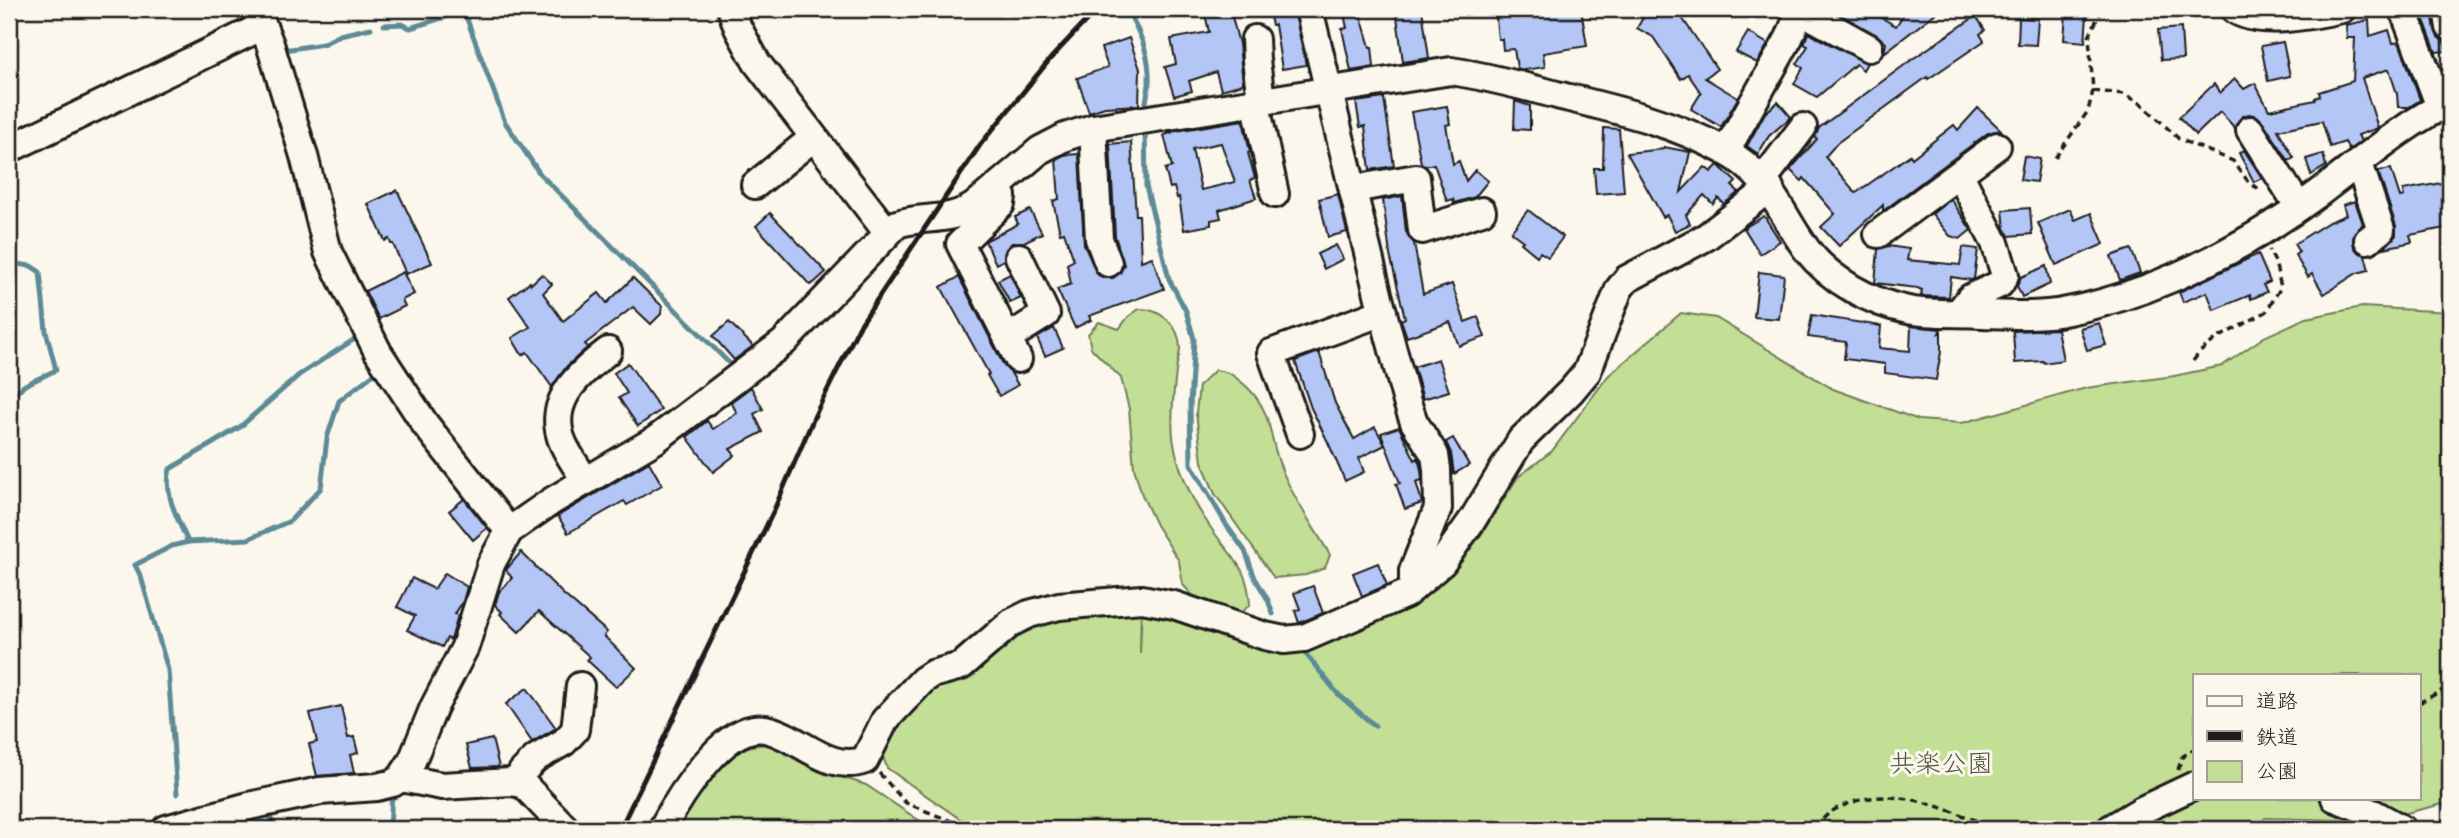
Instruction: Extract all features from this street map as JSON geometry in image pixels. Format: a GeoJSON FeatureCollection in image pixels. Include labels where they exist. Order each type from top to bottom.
{"type":"FeatureCollection","features":[{"type":"Feature","properties":{"kind":"street"},"geometry":{"type":"LineString","coordinates":[[731,9],[757,63],[887,232]]}},
{"type":"Feature","properties":{"kind":"street"},"geometry":{"type":"LineString","coordinates":[[1309,9],[1326,89],[1407,402],[1414,422],[1435,455],[1438,508],[1413,571],[1413,587]]}},
{"type":"Feature","properties":{"kind":"street"},"geometry":{"type":"LineString","coordinates":[[2234,9],[2241,15],[2252,17],[2304,16],[2342,9]]}},
{"type":"Feature","properties":{"kind":"street"},"geometry":{"type":"LineString","coordinates":[[168,829],[257,804],[320,791],[377,787],[401,778],[412,761],[434,707],[465,647],[491,564],[509,531],[655,440],[784,342],[897,224],[909,220],[931,220],[962,214],[1040,150],[1065,137],[1093,128],[1326,89],[1451,71],[1465,73],[1610,108],[1669,126],[1726,151],[1766,184],[1807,250],[1845,285],[1908,310],[2020,315],[2065,312],[2107,302],[2222,254],[2299,207],[2407,127],[2445,104],[2403,9]]}},
{"type":"Feature","properties":{"kind":"street"},"geometry":{"type":"LineString","coordinates":[[2447,9],[2450,27]]}},
{"type":"Feature","properties":{"kind":"street"},"geometry":{"type":"LineString","coordinates":[[1726,151],[1789,38],[1800,10],[1869,48]]}},
{"type":"Feature","properties":{"kind":"street"},"geometry":{"type":"LineString","coordinates":[[9,149],[259,17],[304,156],[328,252],[378,352],[425,424],[509,531]]}},
{"type":"Feature","properties":{"kind":"street"},"geometry":{"type":"LineString","coordinates":[[1255,39],[1258,100],[1275,194]]}},
{"type":"Feature","properties":{"kind":"street"},"geometry":{"type":"LineString","coordinates":[[662,829],[683,791],[696,774],[732,739],[753,728],[776,733],[835,761],[854,764],[866,760],[885,720],[923,680],[961,666],[1011,623],[1029,614],[1059,606],[1142,599],[1174,605],[1284,640],[1304,638],[1406,594],[1442,563],[1473,519],[1521,440],[1587,372],[1619,289],[1627,279],[1706,237],[1766,184],[1802,127]]}},
{"type":"Feature","properties":{"kind":"street"},"geometry":{"type":"LineString","coordinates":[[1093,128],[1100,239],[1108,263]]}},
{"type":"Feature","properties":{"kind":"street"},"geometry":{"type":"LineString","coordinates":[[2250,130],[2299,207]]}},
{"type":"Feature","properties":{"kind":"street"},"geometry":{"type":"LineString","coordinates":[[755,185],[813,138]]}},
{"type":"Feature","properties":{"kind":"street"},"geometry":{"type":"LineString","coordinates":[[1878,234],[1997,146]]}},
{"type":"Feature","properties":{"kind":"street"},"geometry":{"type":"LineString","coordinates":[[2359,163],[2381,230],[2368,240]]}},
{"type":"Feature","properties":{"kind":"street"},"geometry":{"type":"LineString","coordinates":[[1959,313],[1970,298],[2000,284],[2005,275],[1996,243],[1960,175]]}},
{"type":"Feature","properties":{"kind":"street"},"geometry":{"type":"LineString","coordinates":[[1353,189],[1416,178],[1422,230],[1482,211]]}},
{"type":"Feature","properties":{"kind":"street"},"geometry":{"type":"LineString","coordinates":[[1003,180],[1001,204],[960,244],[1013,349],[1046,314],[1019,257]]}},
{"type":"Feature","properties":{"kind":"street"},"geometry":{"type":"LineString","coordinates":[[1300,434],[1271,353],[1383,312]]}},
{"type":"Feature","properties":{"kind":"street"},"geometry":{"type":"LineString","coordinates":[[586,481],[560,436],[561,404],[575,379],[608,351]]}},
{"type":"Feature","properties":{"kind":"street"},"geometry":{"type":"LineString","coordinates":[[517,783],[528,765],[564,742],[575,730],[580,686]]}},
{"type":"Feature","properties":{"kind":"street"},"geometry":{"type":"LineString","coordinates":[[401,778],[442,786],[523,784],[566,829]]}},
{"type":"Feature","properties":{"kind":"street"},"geometry":{"type":"LineString","coordinates":[[2110,829],[2142,810],[2193,786]]}},
{"type":"Feature","properties":{"kind":"street"},"geometry":{"type":"LineString","coordinates":[[2341,800],[2402,829]]}},
{"type":"Feature","properties":{"kind":"path"},"geometry":{"type":"LineString","coordinates":[[2055,158],[2088,111],[2093,91],[2089,36],[2102,9]]}},
{"type":"Feature","properties":{"kind":"path"},"geometry":{"type":"LineString","coordinates":[[2093,91],[2124,94],[2142,104],[2179,139],[2233,161],[2250,184],[2263,190],[2275,191],[2284,183]]}},
{"type":"Feature","properties":{"kind":"path"},"geometry":{"type":"LineString","coordinates":[[2193,361],[2216,339],[2266,312],[2281,287],[2275,262],[2260,233]]}},
{"type":"Feature","properties":{"kind":"path"},"geometry":{"type":"LineString","coordinates":[[2420,702],[2450,686]]}},
{"type":"Feature","properties":{"kind":"path"},"geometry":{"type":"LineString","coordinates":[[866,760],[906,803],[971,829]]}},
{"type":"Feature","properties":{"kind":"path"},"geometry":{"type":"LineString","coordinates":[[1816,829],[1826,816],[1854,801],[1879,796],[1900,796],[1998,829]]}},
{"type":"Feature","properties":{"kind":"path"},"geometry":{"type":"LineString","coordinates":[[2268,829],[2350,823]]}},
{"type":"Feature","properties":{"kind":"green space","name":"共楽公園"},"geometry":{"type":"Polygon","coordinates":[[[2362,307],[2450,312],[2450,816],[2443,804],[2374,821],[2265,818],[2257,829],[997,829],[960,819],[887,768],[881,751],[896,719],[932,682],[1040,617],[1141,604],[1140,654],[1142,603],[1303,649],[1339,638],[1396,613],[1436,589],[1481,535],[1518,477],[1552,451],[1608,376],[1681,313],[1716,318],[1833,389],[1919,420],[1962,423],[2086,388],[2174,376],[2222,366],[2264,337],[2306,318],[2362,307]]]}},
{"type":"Feature","properties":{"kind":"green space"},"geometry":{"type":"Polygon","coordinates":[[[1139,309],[1147,309],[1161,315],[1177,332],[1180,350],[1173,404],[1174,444],[1194,500],[1243,572],[1250,605],[1240,613],[1196,599],[1183,585],[1179,561],[1156,525],[1142,495],[1134,468],[1129,409],[1121,378],[1091,348],[1088,334],[1099,322],[1119,329],[1128,317],[1139,309]]]}},
{"type":"Feature","properties":{"kind":"green space"},"geometry":{"type":"Polygon","coordinates":[[[1215,370],[1236,377],[1262,406],[1287,481],[1330,555],[1325,568],[1306,575],[1274,578],[1215,494],[1202,462],[1196,413],[1199,386],[1215,370]]]}},
{"type":"Feature","properties":{"kind":"green space"},"geometry":{"type":"Polygon","coordinates":[[[769,744],[787,749],[811,767],[866,785],[932,829],[678,829],[706,786],[732,756],[747,747],[769,744]]]}},
{"type":"Feature","properties":{"kind":"building"},"geometry":{"type":"Polygon","coordinates":[[[1204,9],[1230,9],[1239,44],[1243,84],[1221,90],[1216,72],[1189,81],[1192,91],[1174,96],[1165,67],[1176,64],[1171,39],[1209,32],[1204,9]]]}},
{"type":"Feature","properties":{"kind":"building"},"geometry":{"type":"Polygon","coordinates":[[[1268,9],[1294,9],[1306,65],[1282,69],[1275,25],[1272,25],[1268,9]]]}},
{"type":"Feature","properties":{"kind":"building"},"geometry":{"type":"Polygon","coordinates":[[[1343,9],[1359,9],[1372,47],[1374,67],[1351,71],[1342,29],[1347,28],[1343,9]]]}},
{"type":"Feature","properties":{"kind":"building"},"geometry":{"type":"Polygon","coordinates":[[[1396,9],[1422,9],[1429,58],[1403,62],[1396,9]]]}},
{"type":"Feature","properties":{"kind":"building"},"geometry":{"type":"Polygon","coordinates":[[[1495,9],[1581,9],[1587,46],[1543,53],[1545,67],[1524,70],[1517,68],[1514,49],[1503,50],[1502,39],[1498,39],[1495,9]]]}},
{"type":"Feature","properties":{"kind":"building"},"geometry":{"type":"Polygon","coordinates":[[[1648,9],[1676,9],[1717,69],[1705,78],[1738,98],[1721,127],[1691,109],[1701,93],[1688,74],[1681,79],[1653,37],[1637,28],[1648,9]]]}},
{"type":"Feature","properties":{"kind":"building"},"geometry":{"type":"Polygon","coordinates":[[[1830,9],[1866,9],[1896,26],[1907,9],[1941,9],[1884,53],[1886,43],[1877,35],[1830,9]]]}},
{"type":"Feature","properties":{"kind":"building"},"geometry":{"type":"Polygon","coordinates":[[[2420,9],[2432,9],[2435,30],[2444,42],[2446,51],[2436,52],[2420,9]]]}},
{"type":"Feature","properties":{"kind":"building"},"geometry":{"type":"Polygon","coordinates":[[[2066,13],[2087,15],[2085,42],[2064,40],[2066,13]]]}},
{"type":"Feature","properties":{"kind":"building"},"geometry":{"type":"Polygon","coordinates":[[[1976,16],[1985,30],[1980,34],[1984,41],[1928,79],[1927,77],[1837,143],[1825,157],[1856,193],[1910,155],[1912,158],[1954,125],[1958,130],[1978,108],[2001,130],[1988,133],[1883,211],[1883,205],[1839,246],[1821,227],[1835,214],[1804,178],[1802,181],[1790,170],[1817,139],[1815,137],[1819,128],[1976,16]]]}},
{"type":"Feature","properties":{"kind":"building"},"geometry":{"type":"Polygon","coordinates":[[[2019,18],[2038,19],[2036,45],[2018,44],[2019,18]]]}},
{"type":"Feature","properties":{"kind":"building"},"geometry":{"type":"Polygon","coordinates":[[[2369,20],[2370,36],[2389,30],[2393,43],[2399,42],[2420,100],[2409,107],[2398,107],[2389,69],[2362,78],[2378,128],[2358,135],[2361,141],[2349,150],[2345,142],[2330,147],[2322,121],[2278,130],[2294,158],[2289,161],[2257,116],[2242,116],[2235,128],[2220,112],[2196,135],[2179,117],[2214,84],[2220,93],[2235,79],[2244,89],[2255,83],[2269,110],[2315,100],[2320,96],[2319,92],[2353,81],[2355,38],[2347,38],[2346,25],[2369,20]]]}},
{"type":"Feature","properties":{"kind":"building"},"geometry":{"type":"Polygon","coordinates":[[[2181,28],[2183,59],[2161,60],[2158,30],[2181,28]]]}},
{"type":"Feature","properties":{"kind":"building"},"geometry":{"type":"Polygon","coordinates":[[[1748,32],[1768,44],[1757,63],[1736,52],[1748,32]]]}},
{"type":"Feature","properties":{"kind":"building"},"geometry":{"type":"Polygon","coordinates":[[[1808,33],[1867,63],[1863,70],[1856,64],[1817,97],[1794,84],[1803,68],[1797,64],[1808,46],[1804,44],[1808,33]]]}},
{"type":"Feature","properties":{"kind":"building"},"geometry":{"type":"Polygon","coordinates":[[[1129,38],[1140,69],[1139,105],[1105,107],[1089,112],[1077,78],[1108,67],[1101,48],[1129,38]]]}},
{"type":"Feature","properties":{"kind":"building"},"geometry":{"type":"Polygon","coordinates":[[[2283,42],[2290,76],[2268,81],[2261,46],[2283,42]]]}},
{"type":"Feature","properties":{"kind":"building"},"geometry":{"type":"Polygon","coordinates":[[[1384,98],[1394,166],[1370,170],[1365,126],[1360,127],[1356,102],[1384,98]]]}},
{"type":"Feature","properties":{"kind":"building"},"geometry":{"type":"Polygon","coordinates":[[[1515,101],[1530,106],[1530,130],[1514,129],[1515,101]]]}},
{"type":"Feature","properties":{"kind":"building"},"geometry":{"type":"Polygon","coordinates":[[[1778,102],[1791,117],[1769,136],[1758,154],[1747,146],[1765,113],[1778,102]]]}},
{"type":"Feature","properties":{"kind":"building"},"geometry":{"type":"Polygon","coordinates":[[[1447,106],[1450,124],[1446,125],[1453,164],[1459,161],[1466,181],[1475,170],[1488,181],[1475,197],[1454,203],[1453,199],[1447,201],[1434,164],[1425,166],[1421,163],[1411,112],[1447,106]]]}},
{"type":"Feature","properties":{"kind":"building"},"geometry":{"type":"Polygon","coordinates":[[[1243,120],[1255,178],[1250,180],[1256,198],[1219,210],[1221,218],[1211,220],[1211,225],[1184,230],[1179,197],[1177,198],[1174,187],[1170,188],[1165,169],[1172,167],[1164,135],[1243,120]],[[1221,143],[1192,149],[1201,190],[1235,182],[1221,143]]]}},
{"type":"Feature","properties":{"kind":"building"},"geometry":{"type":"Polygon","coordinates":[[[1604,128],[1619,129],[1624,192],[1596,194],[1594,168],[1603,168],[1604,128]]]}},
{"type":"Feature","properties":{"kind":"building"},"geometry":{"type":"Polygon","coordinates":[[[1131,142],[1141,261],[1152,257],[1164,289],[1089,316],[1091,320],[1075,328],[1057,289],[1071,284],[1067,264],[1074,260],[1064,232],[1060,233],[1053,201],[1059,199],[1056,159],[1064,155],[1079,154],[1084,245],[1098,275],[1113,278],[1120,273],[1124,265],[1115,236],[1110,144],[1131,142]]]}},
{"type":"Feature","properties":{"kind":"building"},"geometry":{"type":"Polygon","coordinates":[[[1664,147],[1690,152],[1681,192],[1705,167],[1711,172],[1718,165],[1736,182],[1732,186],[1739,192],[1724,204],[1718,198],[1713,204],[1704,195],[1686,215],[1690,224],[1675,231],[1667,215],[1663,217],[1627,153],[1664,147]]]}},
{"type":"Feature","properties":{"kind":"building"},"geometry":{"type":"Polygon","coordinates":[[[2244,150],[2262,178],[2254,182],[2239,153],[2244,150]]]}},
{"type":"Feature","properties":{"kind":"building"},"geometry":{"type":"Polygon","coordinates":[[[2323,154],[2326,166],[2311,175],[2306,159],[2323,154]]]}},
{"type":"Feature","properties":{"kind":"building"},"geometry":{"type":"Polygon","coordinates":[[[2024,156],[2040,159],[2036,182],[2020,180],[2024,156]]]}},
{"type":"Feature","properties":{"kind":"building"},"geometry":{"type":"Polygon","coordinates":[[[2391,169],[2400,197],[2404,196],[2403,190],[2447,182],[2450,227],[2410,235],[2412,242],[2384,248],[2396,235],[2396,226],[2378,171],[2391,169]]]}},
{"type":"Feature","properties":{"kind":"building"},"geometry":{"type":"Polygon","coordinates":[[[397,190],[432,263],[406,274],[393,244],[389,239],[385,241],[368,204],[397,190]]]}},
{"type":"Feature","properties":{"kind":"building"},"geometry":{"type":"Polygon","coordinates":[[[1338,194],[1347,232],[1328,237],[1319,199],[1338,194]]]}},
{"type":"Feature","properties":{"kind":"building"},"geometry":{"type":"Polygon","coordinates":[[[1402,196],[1406,232],[1414,243],[1423,294],[1452,284],[1465,322],[1478,317],[1485,337],[1459,346],[1450,322],[1407,337],[1401,320],[1405,318],[1390,255],[1383,200],[1402,196]]]}},
{"type":"Feature","properties":{"kind":"building"},"geometry":{"type":"Polygon","coordinates":[[[1951,199],[1971,230],[1960,239],[1950,236],[1932,214],[1951,199]]]}},
{"type":"Feature","properties":{"kind":"building"},"geometry":{"type":"Polygon","coordinates":[[[2355,201],[2363,224],[2354,233],[2353,243],[2356,250],[2365,255],[2369,270],[2357,273],[2324,294],[2312,274],[2308,277],[2295,255],[2299,252],[2294,244],[2329,222],[2346,215],[2343,205],[2355,201]]]}},
{"type":"Feature","properties":{"kind":"building"},"geometry":{"type":"Polygon","coordinates":[[[2030,208],[2032,234],[2009,236],[2003,210],[2030,208]]]}},
{"type":"Feature","properties":{"kind":"building"},"geometry":{"type":"Polygon","coordinates":[[[2070,209],[2075,220],[2091,213],[2104,244],[2056,265],[2038,223],[2070,209]]]}},
{"type":"Feature","properties":{"kind":"building"},"geometry":{"type":"Polygon","coordinates":[[[1030,210],[1042,233],[1024,242],[1012,243],[1006,249],[1004,260],[996,264],[985,241],[1018,224],[1015,217],[1030,210]]]}},
{"type":"Feature","properties":{"kind":"building"},"geometry":{"type":"Polygon","coordinates":[[[1528,210],[1563,237],[1548,257],[1540,252],[1537,256],[1511,232],[1528,210]]]}},
{"type":"Feature","properties":{"kind":"building"},"geometry":{"type":"Polygon","coordinates":[[[770,213],[826,272],[814,283],[810,285],[756,226],[770,213]]]}},
{"type":"Feature","properties":{"kind":"building"},"geometry":{"type":"Polygon","coordinates":[[[1764,216],[1780,241],[1760,254],[1744,228],[1764,216]]]}},
{"type":"Feature","properties":{"kind":"building"},"geometry":{"type":"Polygon","coordinates":[[[1336,245],[1343,259],[1324,269],[1317,254],[1336,245]]]}},
{"type":"Feature","properties":{"kind":"building"},"geometry":{"type":"Polygon","coordinates":[[[1888,246],[1909,249],[1907,260],[1960,265],[1963,247],[1978,249],[1974,279],[1951,277],[1949,297],[1921,296],[1922,290],[1917,288],[1875,283],[1878,249],[1888,246]]]}},
{"type":"Feature","properties":{"kind":"building"},"geometry":{"type":"Polygon","coordinates":[[[2131,249],[2140,273],[2120,280],[2111,256],[2131,249]]]}},
{"type":"Feature","properties":{"kind":"building"},"geometry":{"type":"Polygon","coordinates":[[[2258,254],[2270,282],[2263,285],[2267,292],[2251,299],[2250,295],[2214,310],[2207,292],[2183,302],[2179,292],[2258,254]]]}},
{"type":"Feature","properties":{"kind":"building"},"geometry":{"type":"Polygon","coordinates":[[[2046,266],[2050,284],[2022,297],[2017,286],[2021,277],[2046,266]]]}},
{"type":"Feature","properties":{"kind":"building"},"geometry":{"type":"Polygon","coordinates":[[[403,272],[414,294],[402,300],[405,306],[379,319],[365,291],[403,272]]]}},
{"type":"Feature","properties":{"kind":"building"},"geometry":{"type":"Polygon","coordinates":[[[1759,272],[1784,275],[1779,319],[1754,317],[1759,272]]]}},
{"type":"Feature","properties":{"kind":"building"},"geometry":{"type":"Polygon","coordinates":[[[542,274],[552,284],[543,293],[563,321],[599,293],[607,303],[633,278],[662,306],[661,314],[651,324],[633,307],[585,344],[588,347],[567,366],[552,387],[527,352],[522,355],[512,338],[530,327],[509,297],[542,274]]]}},
{"type":"Feature","properties":{"kind":"building"},"geometry":{"type":"Polygon","coordinates":[[[1010,274],[1021,298],[1010,303],[998,280],[1010,274]]]}},
{"type":"Feature","properties":{"kind":"building"},"geometry":{"type":"Polygon","coordinates":[[[959,277],[1004,366],[1018,385],[999,396],[941,287],[959,277]]]}},
{"type":"Feature","properties":{"kind":"building"},"geometry":{"type":"Polygon","coordinates":[[[1812,315],[1881,326],[1879,348],[1910,351],[1911,326],[1941,329],[1941,352],[1936,380],[1885,373],[1885,364],[1844,359],[1846,342],[1808,337],[1812,315]]]}},
{"type":"Feature","properties":{"kind":"building"},"geometry":{"type":"Polygon","coordinates":[[[729,322],[753,346],[734,360],[713,336],[729,322]]]}},
{"type":"Feature","properties":{"kind":"building"},"geometry":{"type":"Polygon","coordinates":[[[2099,323],[2106,345],[2087,350],[2080,328],[2099,323]]]}},
{"type":"Feature","properties":{"kind":"building"},"geometry":{"type":"Polygon","coordinates":[[[1054,328],[1063,348],[1045,356],[1037,338],[1054,328]]]}},
{"type":"Feature","properties":{"kind":"building"},"geometry":{"type":"Polygon","coordinates":[[[2057,329],[2063,360],[2015,363],[2013,331],[2057,329]]]}},
{"type":"Feature","properties":{"kind":"building"},"geometry":{"type":"Polygon","coordinates":[[[1319,352],[1335,403],[1354,439],[1375,427],[1385,445],[1359,458],[1364,472],[1345,481],[1311,408],[1295,361],[1319,352]]]}},
{"type":"Feature","properties":{"kind":"building"},"geometry":{"type":"Polygon","coordinates":[[[1438,359],[1449,391],[1423,399],[1414,367],[1438,359]]]}},
{"type":"Feature","properties":{"kind":"building"},"geometry":{"type":"Polygon","coordinates":[[[628,363],[661,410],[638,426],[619,398],[627,393],[614,373],[628,363]]]}},
{"type":"Feature","properties":{"kind":"building"},"geometry":{"type":"Polygon","coordinates":[[[751,387],[763,409],[754,414],[763,432],[730,449],[735,455],[713,472],[687,437],[707,421],[713,429],[737,413],[731,402],[751,387]]]}},
{"type":"Feature","properties":{"kind":"building"},"geometry":{"type":"Polygon","coordinates":[[[1399,427],[1415,460],[1418,458],[1422,480],[1416,482],[1422,503],[1405,509],[1396,484],[1400,483],[1381,433],[1399,427]]]}},
{"type":"Feature","properties":{"kind":"building"},"geometry":{"type":"Polygon","coordinates":[[[1453,438],[1469,465],[1454,474],[1451,453],[1446,442],[1453,438]]]}},
{"type":"Feature","properties":{"kind":"building"},"geometry":{"type":"Polygon","coordinates":[[[649,462],[662,485],[627,505],[624,501],[568,533],[558,516],[649,462]]]}},
{"type":"Feature","properties":{"kind":"building"},"geometry":{"type":"Polygon","coordinates":[[[464,499],[487,528],[473,540],[449,511],[464,499]]]}},
{"type":"Feature","properties":{"kind":"building"},"geometry":{"type":"Polygon","coordinates":[[[521,552],[563,594],[607,632],[604,636],[636,668],[616,687],[587,660],[590,657],[539,611],[519,632],[500,614],[502,612],[495,605],[499,592],[512,578],[506,570],[521,552]]]}},
{"type":"Feature","properties":{"kind":"building"},"geometry":{"type":"Polygon","coordinates":[[[1378,563],[1387,585],[1362,596],[1353,573],[1378,563]]]}},
{"type":"Feature","properties":{"kind":"building"},"geometry":{"type":"Polygon","coordinates":[[[445,573],[467,587],[455,614],[458,615],[451,640],[447,638],[442,647],[407,630],[415,616],[397,607],[412,578],[434,589],[445,573]]]}},
{"type":"Feature","properties":{"kind":"building"},"geometry":{"type":"Polygon","coordinates":[[[1313,586],[1323,613],[1299,623],[1295,611],[1300,609],[1294,593],[1313,586]]]}},
{"type":"Feature","properties":{"kind":"building"},"geometry":{"type":"Polygon","coordinates":[[[527,688],[556,728],[532,742],[506,704],[527,688]]]}},
{"type":"Feature","properties":{"kind":"building"},"geometry":{"type":"Polygon","coordinates":[[[341,706],[348,738],[354,737],[358,753],[350,755],[354,773],[317,776],[309,744],[317,742],[310,713],[341,706]]]}},
{"type":"Feature","properties":{"kind":"building"},"geometry":{"type":"Polygon","coordinates":[[[492,739],[499,767],[472,768],[466,745],[492,739]]]}},
{"type":"Feature","properties":{"kind":"waterway"},"geometry":{"type":"LineString","coordinates":[[1127,9],[1140,36],[1148,64],[1149,84],[1145,112]]}},
{"type":"Feature","properties":{"kind":"waterway"},"geometry":{"type":"LineString","coordinates":[[384,25],[402,24],[410,28],[464,11],[505,122],[540,174],[730,364]]}},
{"type":"Feature","properties":{"kind":"waterway"},"geometry":{"type":"LineString","coordinates":[[284,50],[323,44],[340,35],[371,28]]}},
{"type":"Feature","properties":{"kind":"waterway"},"geometry":{"type":"LineString","coordinates":[[1145,129],[1146,186],[1169,279],[1186,311],[1194,339],[1190,405],[1191,464],[1227,526],[1245,551],[1273,614]]}},
{"type":"Feature","properties":{"kind":"waterway"},"geometry":{"type":"LineString","coordinates":[[9,263],[31,266],[40,272],[46,331],[56,370],[25,385],[9,398]]}},
{"type":"Feature","properties":{"kind":"waterway"},"geometry":{"type":"LineString","coordinates":[[188,542],[170,497],[170,469],[240,427],[299,375],[361,335]]}},
{"type":"Feature","properties":{"kind":"waterway"},"geometry":{"type":"LineString","coordinates":[[177,794],[168,670],[141,577],[135,565],[172,546],[188,542],[248,539],[290,521],[321,488],[327,438],[339,401],[375,373],[372,364]]}},
{"type":"Feature","properties":{"kind":"waterway"},"geometry":{"type":"LineString","coordinates":[[1301,648],[1338,694],[1375,726]]}},
{"type":"Feature","properties":{"kind":"waterway"},"geometry":{"type":"LineString","coordinates":[[390,829],[392,792]]}},
{"type":"Feature","properties":{"kind":"waterway"},"geometry":{"type":"LineString","coordinates":[[268,809],[274,829]]}},
{"type":"Feature","properties":{"kind":"railway"},"geometry":{"type":"LineString","coordinates":[[620,829],[859,327],[980,145],[1051,58],[1097,9]]}}]}
